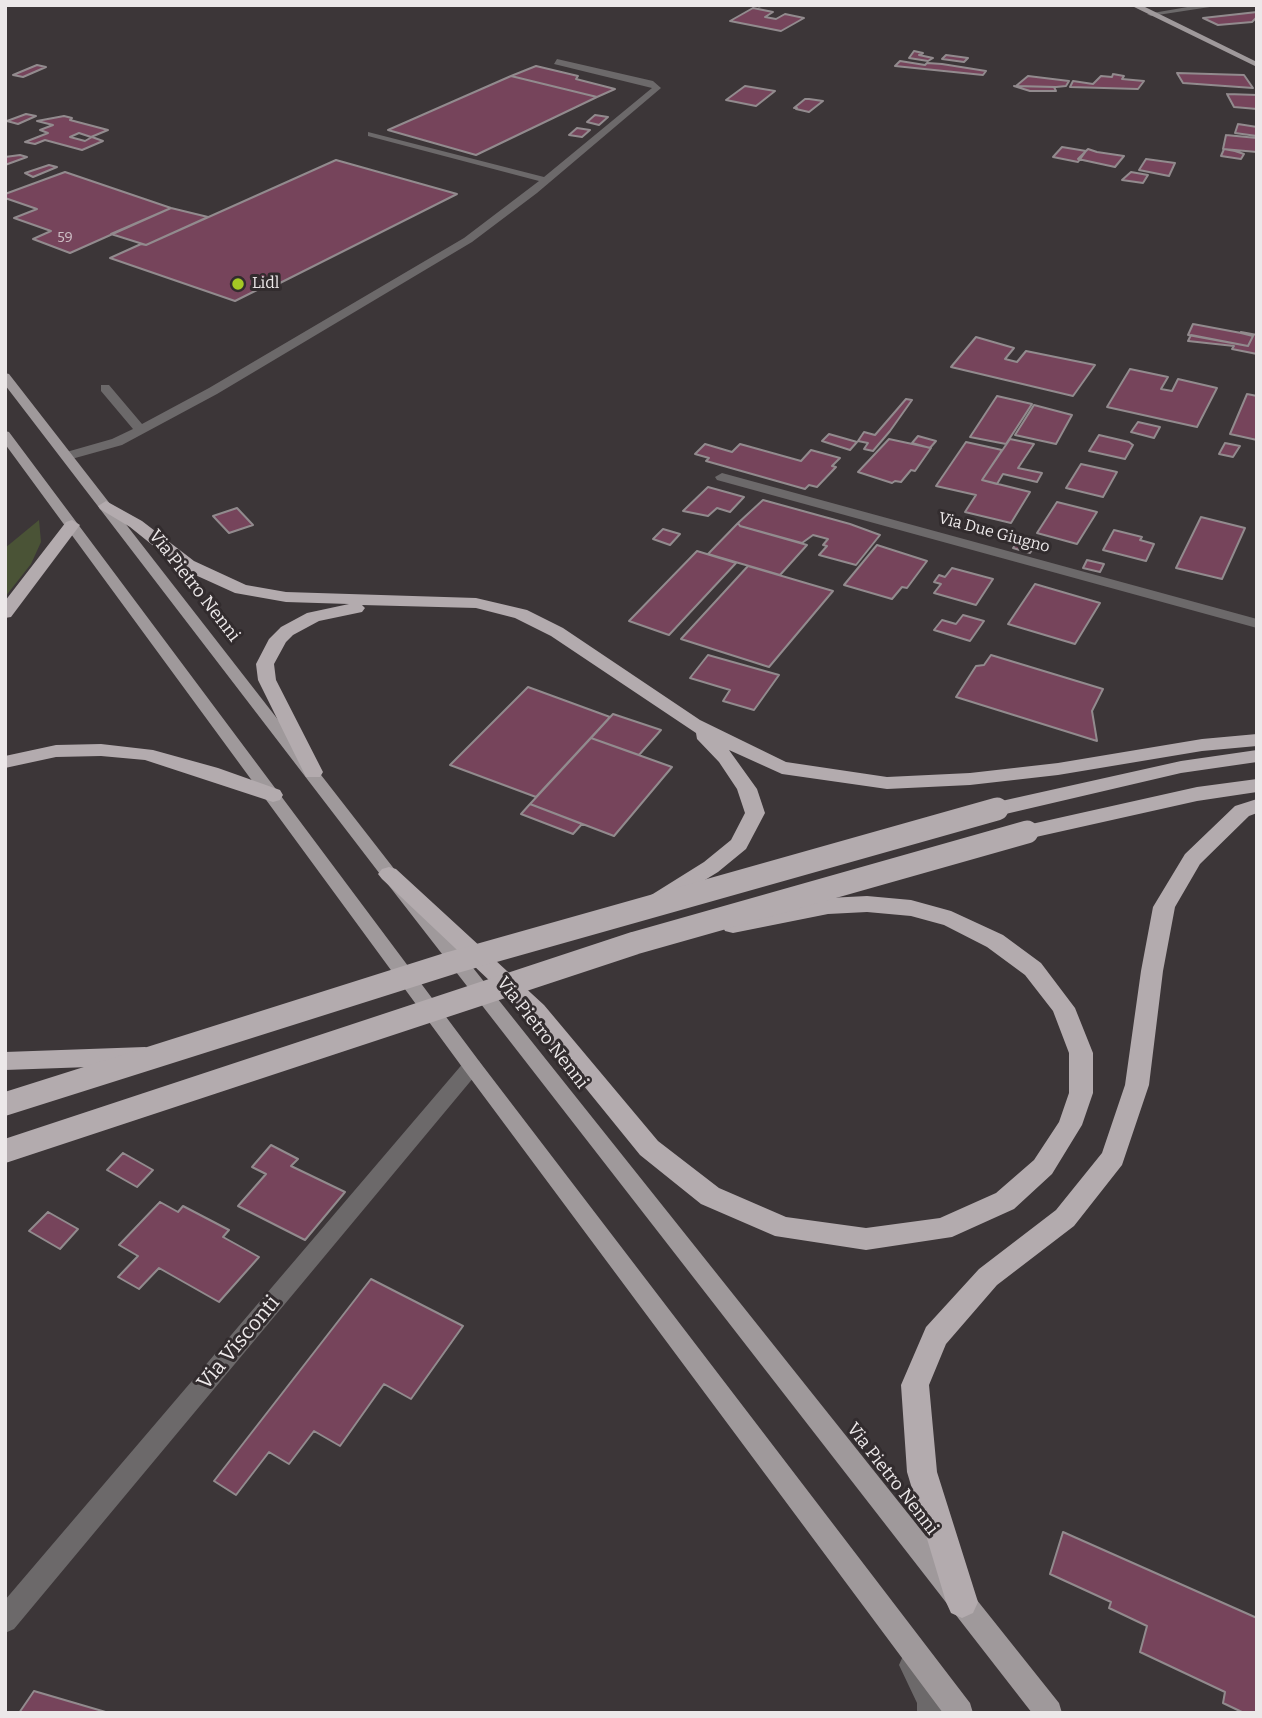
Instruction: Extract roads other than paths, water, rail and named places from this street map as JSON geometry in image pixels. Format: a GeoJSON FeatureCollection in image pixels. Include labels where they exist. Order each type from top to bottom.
{"type":"FeatureCollection","features":[{"type":"Feature","properties":{"kind":"highway"},"geometry":{"type":"LineString","coordinates":[[106,506],[136,524],[188,565],[241,589],[286,597],[476,603],[521,614],[557,632],[693,724],[782,768],[887,783],[970,779],[1058,769],[1202,745],[1257,740]]}},
{"type":"Feature","properties":{"kind":"highway"},"geometry":{"type":"LineString","coordinates":[[5,613],[72,525]]}},
{"type":"Feature","properties":{"kind":"highway"},"geometry":{"type":"LineString","coordinates":[[313,772],[267,680],[265,664],[278,639],[299,624],[332,611],[438,600]]}},
{"type":"Feature","properties":{"kind":"highway"},"geometry":{"type":"LineString","coordinates":[[648,907],[711,867],[739,844],[755,813],[747,789],[726,758],[693,724]]}},
{"type":"Feature","properties":{"kind":"highway"},"geometry":{"type":"LineString","coordinates":[[5,762],[56,751],[101,750],[146,754],[273,795]]}},
{"type":"Feature","properties":{"kind":"highway"},"geometry":{"type":"LineString","coordinates":[[5,1104],[451,963],[997,809],[1181,767],[1257,756]]}},
{"type":"Feature","properties":{"kind":"highway"},"geometry":{"type":"LineString","coordinates":[[5,1151],[635,943],[1027,832],[1197,794],[1257,785]]}},
{"type":"Feature","properties":{"kind":"highway"},"geometry":{"type":"LineString","coordinates":[[962,1602],[922,1472],[915,1385],[936,1336],[988,1277],[1065,1218],[1114,1158],[1137,1085],[1152,971],[1164,907],[1192,859],[1242,811],[1257,806]]}},
{"type":"Feature","properties":{"kind":"highway"},"geometry":{"type":"LineString","coordinates":[[389,874],[536,1010],[649,1148],[710,1196],[784,1228],[866,1238],[943,1230],[1005,1201],[1043,1167],[1070,1125],[1081,1093],[1081,1053],[1063,1008],[1033,969],[995,941],[951,919],[911,908],[867,904],[828,906],[635,943]]}},
{"type":"Feature","properties":{"kind":"highway"},"geometry":{"type":"LineString","coordinates":[[5,1061],[154,1056]]}},
{"type":"Feature","properties":{"kind":"main road"},"geometry":{"type":"LineString","coordinates":[[1134,5],[1257,65]]}},
{"type":"Feature","properties":{"kind":"main road","name":"Via Pietro Nenni"},"geometry":{"type":"LineString","coordinates":[[5,377],[313,772],[389,874],[1049,1713]]}},
{"type":"Feature","properties":{"kind":"main road"},"geometry":{"type":"LineString","coordinates":[[5,435],[472,1066],[960,1713]]}},
{"type":"Feature","properties":{"kind":"street"},"geometry":{"type":"LineString","coordinates":[[1151,14],[1219,5]]}},
{"type":"Feature","properties":{"kind":"street"},"geometry":{"type":"LineString","coordinates":[[68,456],[117,442],[213,391],[468,240],[657,88],[650,83],[557,62]]}},
{"type":"Feature","properties":{"kind":"street"},"geometry":{"type":"LineString","coordinates":[[371,134],[545,180]]}},
{"type":"Feature","properties":{"kind":"street"},"geometry":{"type":"LineString","coordinates":[[105,388],[141,429]]}},
{"type":"Feature","properties":{"kind":"street","name":"Via Due Giugno"},"geometry":{"type":"LineString","coordinates":[[722,477],[1257,624]]}},
{"type":"Feature","properties":{"kind":"street","name":"Via Visconti"},"geometry":{"type":"LineString","coordinates":[[5,1620],[472,1066]]}},
{"type":"Feature","properties":{"kind":"street"},"geometry":{"type":"LineString","coordinates":[[817,1522],[905,1650],[930,1701],[931,1713]]}},
{"type":"Feature","properties":{"kind":"place","name":"Lidl"},"geometry":{"type":"Point","coordinates":[238,284]}}]}
